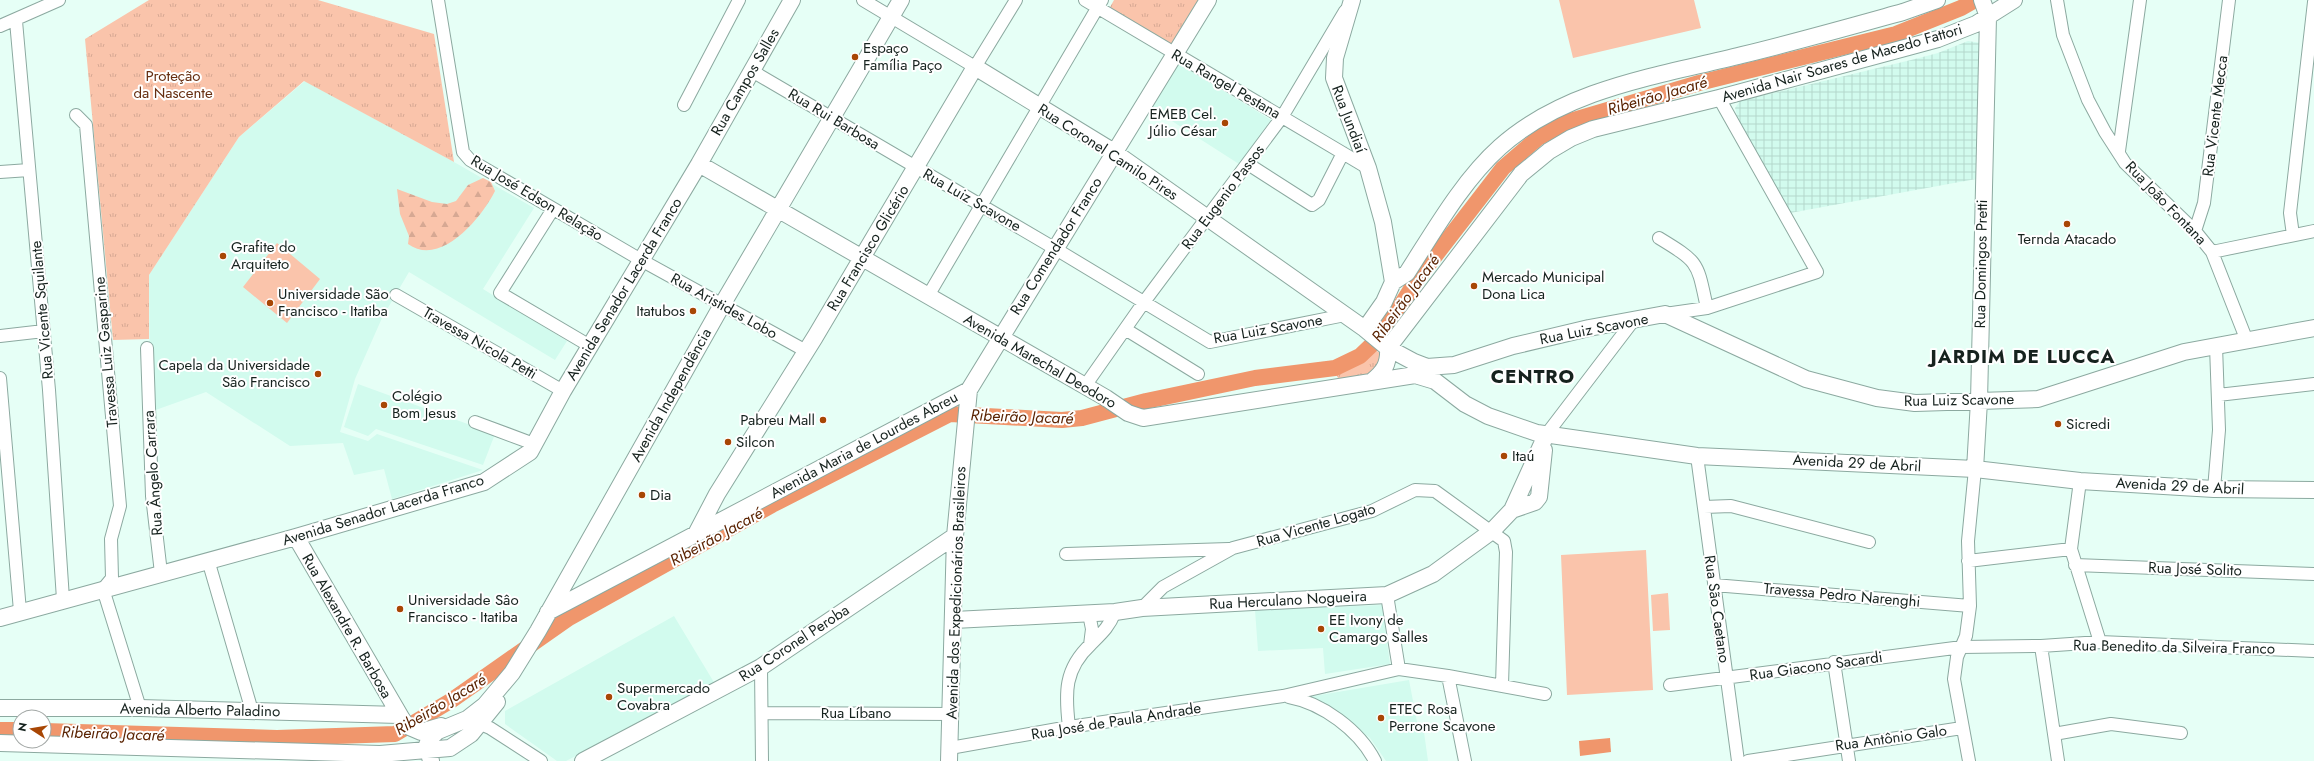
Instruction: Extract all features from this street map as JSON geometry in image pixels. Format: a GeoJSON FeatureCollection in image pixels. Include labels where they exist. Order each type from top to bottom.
{"type":"FeatureCollection","features":[{"type":"Feature","properties":{"kind":"main road","name":"Rua Campos Salles"},"geometry":{"type":"LineString","coordinates":[[699,164],[792,0]]}},
{"type":"Feature","properties":{"kind":"main road","name":"Avenida Independência"},"geometry":{"type":"LineString","coordinates":[[415,730],[426,732],[469,720],[502,694],[512,672],[538,631],[722,305],[901,0]]}},
{"type":"Feature","properties":{"kind":"main road","name":"Rua Comendador Franco"},"geometry":{"type":"LineString","coordinates":[[969,390],[999,337],[1208,0]]}},
{"type":"Feature","properties":{"kind":"main road","name":"Rua Jundiaí"},"geometry":{"type":"LineString","coordinates":[[1351,0],[1335,58],[1334,78],[1368,168],[1383,222],[1393,282]]}},
{"type":"Feature","properties":{"kind":"main road"},"geometry":{"type":"LineString","coordinates":[[1367,331],[1384,302],[1393,282],[1407,273],[1479,168],[1511,137],[1553,110],[1568,102],[1630,83],[1895,14],[1937,0]]}},
{"type":"Feature","properties":{"kind":"main road","name":"Avenida Nair Soares de Macedo Fattori"},"geometry":{"type":"LineString","coordinates":[[1386,346],[1521,174],[1549,151],[1571,138],[1593,129],[1718,98],[1938,39],[1976,24],[1985,10],[2014,0]]}},
{"type":"Feature","properties":{"kind":"main road","name":"Rua Domingos Pretti"},"geometry":{"type":"LineString","coordinates":[[1975,469],[1979,401],[1985,10]]}},
{"type":"Feature","properties":{"kind":"main road","name":"Rua Coronel Camilo Pires"},"geometry":{"type":"LineString","coordinates":[[975,67],[1114,152],[1345,315]]}},
{"type":"Feature","properties":{"kind":"main road","name":"Rua Francisco Glicério"},"geometry":{"type":"LineString","coordinates":[[696,534],[717,494],[806,351],[975,67]]}},
{"type":"Feature","properties":{"kind":"main road","name":"Avenida Marechal Deodoro"},"geometry":{"type":"LineString","coordinates":[[699,164],[1106,398],[1128,413],[1143,418],[1158,417],[1415,375]]}},
{"type":"Feature","properties":{"kind":"main road","name":"Avenida Senador Lacerda Franco"},"geometry":{"type":"LineString","coordinates":[[0,618],[20,611],[296,537],[484,482],[530,452],[590,346],[699,164]]}},
{"type":"Feature","properties":{"kind":"main road","name":"Rua Luiz Scavone"},"geometry":{"type":"LineString","coordinates":[[1345,315],[1386,346],[1414,362],[1427,366],[1454,365],[1513,346],[1589,328],[1664,314],[1806,380],[1877,398],[1915,403],[2038,399],[2184,352],[2314,328]]}},
{"type":"Feature","properties":{"kind":"main road"},"geometry":{"type":"LineString","coordinates":[[1371,382],[1382,374],[1389,360],[1386,346]]}},
{"type":"Feature","properties":{"kind":"main road"},"geometry":{"type":"LineString","coordinates":[[1443,388],[1447,371],[1454,365]]}},
{"type":"Feature","properties":{"kind":"main road","name":"Avenida 29 de Abril"},"geometry":{"type":"LineString","coordinates":[[1415,375],[1435,381],[1464,404],[1488,416],[1546,435],[1697,456],[1975,469],[2080,481],[2214,489],[2314,490]]}},
{"type":"Feature","properties":{"kind":"main road","name":"Avenida Maria de Lourdes Abreu"},"geometry":{"type":"LineString","coordinates":[[548,612],[969,390]]}},
{"type":"Feature","properties":{"kind":"main road","name":"Avenida dos Expedicionários Brasileiros"},"geometry":{"type":"LineString","coordinates":[[949,754],[954,620],[955,536],[964,426],[969,390]]}},
{"type":"Feature","properties":{"kind":"main road","name":"Rua Herculano Nogueira"},"geometry":{"type":"LineString","coordinates":[[954,620],[1089,614],[1142,608],[1387,595],[1432,574],[1492,531],[1524,496],[1536,502],[1539,497],[1546,435]]}},
{"type":"Feature","properties":{"kind":"main road"},"geometry":{"type":"LineString","coordinates":[[717,494],[726,505],[740,510]]}},
{"type":"Feature","properties":{"kind":"main road","name":"Rua Coronel Peroba"},"geometry":{"type":"LineString","coordinates":[[583,761],[761,667],[955,536]]}},
{"type":"Feature","properties":{"kind":"main road","name":"Rua Alexandre R. Barbosa"},"geometry":{"type":"LineString","coordinates":[[296,537],[400,717],[415,730]]}},
{"type":"Feature","properties":{"kind":"main road","name":"Avenida Independência"},"geometry":{"type":"LineString","coordinates":[[0,743],[380,754],[411,750],[429,756],[450,748],[472,734],[469,720],[473,707],[512,672]]}},
{"type":"Feature","properties":{"kind":"main road","name":"Avenida Alberto Paladino"},"geometry":{"type":"LineString","coordinates":[[0,708],[140,708],[400,717]]}},
{"type":"Feature","properties":{"kind":"street"},"geometry":{"type":"LineString","coordinates":[[0,26],[16,21],[59,0]]}},
{"type":"Feature","properties":{"kind":"street","name":"Rua José Edson Relação"},"geometry":{"type":"LineString","coordinates":[[438,0],[463,152],[470,160],[641,260]]}},
{"type":"Feature","properties":{"kind":"street"},"geometry":{"type":"LineString","coordinates":[[684,105],[739,0]]}},
{"type":"Feature","properties":{"kind":"street","name":"Rua Coronel Camilo Pires"},"geometry":{"type":"LineString","coordinates":[[863,0],[975,67]]}},
{"type":"Feature","properties":{"kind":"street","name":"Rua Francisco Glicério"},"geometry":{"type":"LineString","coordinates":[[975,67],[1016,0]]}},
{"type":"Feature","properties":{"kind":"street","name":"Rua Rangel Pestana"},"geometry":{"type":"LineString","coordinates":[[1085,0],[1099,4],[1174,54],[1368,168]]}},
{"type":"Feature","properties":{"kind":"street","name":"Rua Eugenio Passos"},"geometry":{"type":"LineString","coordinates":[[1085,386],[1144,302],[1208,219],[1282,117],[1351,0]]}},
{"type":"Feature","properties":{"kind":"street","name":"Rua João Fontana"},"geometry":{"type":"LineString","coordinates":[[2057,0],[2063,35],[2088,100],[2105,132],[2119,151],[2125,163],[2195,231],[2212,252],[2247,341]]}},
{"type":"Feature","properties":{"kind":"street"},"geometry":{"type":"LineString","coordinates":[[2119,151],[2140,0]]}},
{"type":"Feature","properties":{"kind":"street","name":"Rua Vicente Mecca"},"geometry":{"type":"LineString","coordinates":[[2195,231],[2204,203],[2228,0]]}},
{"type":"Feature","properties":{"kind":"street"},"geometry":{"type":"LineString","coordinates":[[2293,235],[2290,213],[2314,2]]}},
{"type":"Feature","properties":{"kind":"street"},"geometry":{"type":"LineString","coordinates":[[928,296],[1099,4]]}},
{"type":"Feature","properties":{"kind":"street","name":"Rua Vicente Squilante"},"geometry":{"type":"LineString","coordinates":[[16,21],[44,331],[63,600]]}},
{"type":"Feature","properties":{"kind":"street","name":"Rua Rui Barbosa"},"geometry":{"type":"LineString","coordinates":[[752,71],[916,168]]}},
{"type":"Feature","properties":{"kind":"street"},"geometry":{"type":"LineString","coordinates":[[1664,314],[1707,308],[1817,272],[1718,98]]}},
{"type":"Feature","properties":{"kind":"street","name":"Travessa Luiz Gasparine"},"geometry":{"type":"LineString","coordinates":[[76,114],[86,125],[120,506],[111,539],[112,578],[103,589]]}},
{"type":"Feature","properties":{"kind":"street"},"geometry":{"type":"LineString","coordinates":[[1248,164],[1312,206],[1319,200],[1343,153]]}},
{"type":"Feature","properties":{"kind":"street","name":"Rua Luiz Scavone"},"geometry":{"type":"LineString","coordinates":[[916,168],[1054,248],[1210,342],[1345,315]]}},
{"type":"Feature","properties":{"kind":"street"},"geometry":{"type":"LineString","coordinates":[[0,172],[29,170]]}},
{"type":"Feature","properties":{"kind":"street"},"geometry":{"type":"LineString","coordinates":[[553,209],[500,293],[590,346]]}},
{"type":"Feature","properties":{"kind":"street"},"geometry":{"type":"LineString","coordinates":[[2212,252],[2314,231]]}},
{"type":"Feature","properties":{"kind":"street"},"geometry":{"type":"LineString","coordinates":[[1660,238],[1690,256],[1700,271],[1707,308]]}},
{"type":"Feature","properties":{"kind":"street","name":"Rua Aristides Lobo"},"geometry":{"type":"LineString","coordinates":[[641,260],[806,351]]}},
{"type":"Feature","properties":{"kind":"street","name":"Travessa Nicola Petti"},"geometry":{"type":"LineString","coordinates":[[396,295],[564,391]]}},
{"type":"Feature","properties":{"kind":"street"},"geometry":{"type":"LineString","coordinates":[[1546,435],[1633,321]]}},
{"type":"Feature","properties":{"kind":"street"},"geometry":{"type":"LineString","coordinates":[[1125,329],[1198,374]]}},
{"type":"Feature","properties":{"kind":"street"},"geometry":{"type":"LineString","coordinates":[[0,336],[44,331]]}},
{"type":"Feature","properties":{"kind":"street"},"geometry":{"type":"LineString","coordinates":[[2214,489],[2219,430],[2216,346]]}},
{"type":"Feature","properties":{"kind":"street","name":"Rua Ângelo Carrara"},"geometry":{"type":"LineString","coordinates":[[147,348],[152,496],[161,573]]}},
{"type":"Feature","properties":{"kind":"street"},"geometry":{"type":"LineString","coordinates":[[0,378],[20,611]]}},
{"type":"Feature","properties":{"kind":"street"},"geometry":{"type":"LineString","coordinates":[[2218,395],[2314,384]]}},
{"type":"Feature","properties":{"kind":"street"},"geometry":{"type":"LineString","coordinates":[[475,422],[534,444]]}},
{"type":"Feature","properties":{"kind":"street","name":"Rua São Caetano"},"geometry":{"type":"LineString","coordinates":[[1697,456],[1738,761]]}},
{"type":"Feature","properties":{"kind":"street","name":"Rua Domingos Pretti"},"geometry":{"type":"LineString","coordinates":[[1969,761],[1954,679],[1957,657],[1966,636],[1970,606],[1968,542],[1975,469]]}},
{"type":"Feature","properties":{"kind":"street"},"geometry":{"type":"LineString","coordinates":[[2080,481],[2071,550],[2100,642]]}},
{"type":"Feature","properties":{"kind":"street","name":"Rua Vicente Logato"},"geometry":{"type":"LineString","coordinates":[[1142,608],[1163,587],[1232,548],[1372,511],[1415,490],[1424,489],[1435,491],[1475,522],[1492,531],[1504,541],[1506,552],[1502,685]]}},
{"type":"Feature","properties":{"kind":"street"},"geometry":{"type":"LineString","coordinates":[[1704,507],[1731,506],[1869,542]]}},
{"type":"Feature","properties":{"kind":"street"},"geometry":{"type":"LineString","coordinates":[[1066,554],[1232,548]]}},
{"type":"Feature","properties":{"kind":"street"},"geometry":{"type":"LineString","coordinates":[[1968,561],[2071,550]]}},
{"type":"Feature","properties":{"kind":"street"},"geometry":{"type":"LineString","coordinates":[[208,560],[252,711]]}},
{"type":"Feature","properties":{"kind":"street","name":"Rua José Solito"},"geometry":{"type":"LineString","coordinates":[[2075,565],[2314,574]]}},
{"type":"Feature","properties":{"kind":"street","name":"Travessa Pedro Narenghi"},"geometry":{"type":"LineString","coordinates":[[1714,585],[1970,606]]}},
{"type":"Feature","properties":{"kind":"street"},"geometry":{"type":"LineString","coordinates":[[103,589],[140,708]]}},
{"type":"Feature","properties":{"kind":"street"},"geometry":{"type":"LineString","coordinates":[[1387,595],[1399,669],[1502,685],[1546,694]]}},
{"type":"Feature","properties":{"kind":"street"},"geometry":{"type":"LineString","coordinates":[[1069,727],[1065,699],[1069,673],[1090,645],[1108,628],[1115,612]]}},
{"type":"Feature","properties":{"kind":"street"},"geometry":{"type":"LineString","coordinates":[[1089,614],[1092,629],[1090,645]]}},
{"type":"Feature","properties":{"kind":"street","name":"Rua Benedito da Silveira Franco"},"geometry":{"type":"LineString","coordinates":[[1962,647],[2041,646],[2100,642],[2314,651]]}},
{"type":"Feature","properties":{"kind":"street"},"geometry":{"type":"LineString","coordinates":[[2041,646],[2058,761]]}},
{"type":"Feature","properties":{"kind":"street","name":"Rua Giacono Sacardi"},"geometry":{"type":"LineString","coordinates":[[1670,685],[1834,662],[1962,647]]}},
{"type":"Feature","properties":{"kind":"street"},"geometry":{"type":"LineString","coordinates":[[1834,662],[1849,761]]}},
{"type":"Feature","properties":{"kind":"street"},"geometry":{"type":"LineString","coordinates":[[761,667],[762,761]]}},
{"type":"Feature","properties":{"kind":"street","name":"Rua José de Paula Andrade"},"geometry":{"type":"LineString","coordinates":[[949,754],[1069,727],[1284,696],[1399,669]]}},
{"type":"Feature","properties":{"kind":"street"},"geometry":{"type":"LineString","coordinates":[[1448,676],[1465,761]]}},
{"type":"Feature","properties":{"kind":"street"},"geometry":{"type":"LineString","coordinates":[[1284,696],[1302,700],[1345,726],[1359,737],[1375,761]]}},
{"type":"Feature","properties":{"kind":"street","name":"Rua Líbano"},"geometry":{"type":"LineString","coordinates":[[762,713],[951,714]]}},
{"type":"Feature","properties":{"kind":"street"},"geometry":{"type":"LineString","coordinates":[[469,720],[541,761]]}},
{"type":"Feature","properties":{"kind":"street"},"geometry":{"type":"LineString","coordinates":[[2054,734],[2111,724],[2181,733]]}},
{"type":"Feature","properties":{"kind":"street","name":"Rua Antônio Galo"},"geometry":{"type":"LineString","coordinates":[[1748,761],[1846,744],[1962,728]]}},
{"type":"Feature","properties":{"kind":"shaded area"},"geometry":{"type":"Polygon","coordinates":[[[1968,41],[1981,43],[1976,179],[1790,213],[1738,119],[1735,108],[1740,101],[1938,53],[1968,41]]]}},
{"type":"Feature","properties":{"kind":"shaded area","name":"EMEB Cel. Júlio César"},"geometry":{"type":"Polygon","coordinates":[[[1178,63],[1271,120],[1239,164],[1150,107],[1178,63]]]}},
{"type":"Feature","properties":{"kind":"shaded area","name":"Universidade São Francisco - Itatiba"},"geometry":{"type":"Polygon","coordinates":[[[305,81],[454,162],[534,208],[483,289],[567,341],[555,360],[409,272],[382,318],[355,379],[340,432],[368,441],[377,434],[483,470],[392,499],[384,469],[354,475],[343,443],[290,446],[206,392],[150,412],[149,275],[239,137],[305,81]]]}},
{"type":"Feature","properties":{"kind":"shaded area","name":"Colégio Bom Jesus"},"geometry":{"type":"Polygon","coordinates":[[[358,384],[495,434],[483,465],[376,429],[368,436],[344,427],[358,384]]]}},
{"type":"Feature","properties":{"kind":"shaded area","name":"EE Ivony de Camargo Salles"},"geometry":{"type":"Polygon","coordinates":[[[1382,605],[1390,664],[1325,674],[1323,648],[1258,651],[1255,610],[1382,605]]]}},
{"type":"Feature","properties":{"kind":"shaded area","name":"Supermercado Covabra"},"geometry":{"type":"Polygon","coordinates":[[[674,616],[715,684],[566,761],[557,761],[505,724],[505,711],[674,616]]]}},
{"type":"Feature","properties":{"kind":"shaded area","name":"ETEC Rosa Perrone Scavone"},"geometry":{"type":"Polygon","coordinates":[[[1409,680],[1418,727],[1424,732],[1428,761],[1386,761],[1370,738],[1338,713],[1308,697],[1409,680]]]}},
{"type":"Feature","properties":{"kind":"shaded area"},"geometry":{"type":"Polygon","coordinates":[[[1610,738],[1611,752],[1580,756],[1579,741],[1610,738]]]}},
{"type":"Feature","properties":{"kind":"green space","name":"Proteção da Nascente"},"geometry":{"type":"Polygon","coordinates":[[[149,0],[318,0],[434,34],[454,162],[304,81],[239,137],[149,275],[149,339],[113,340],[85,39],[149,0]]]}},
{"type":"Feature","properties":{"kind":"green space"},"geometry":{"type":"Polygon","coordinates":[[[1114,0],[1201,0],[1173,47],[1109,9],[1114,0]]]}},
{"type":"Feature","properties":{"kind":"green space"},"geometry":{"type":"Polygon","coordinates":[[[1559,0],[1694,0],[1701,28],[1573,58],[1559,0]]]}},
{"type":"Feature","properties":{"kind":"green space"},"geometry":{"type":"Polygon","coordinates":[[[483,178],[491,182],[495,191],[481,214],[459,236],[447,245],[434,250],[421,250],[408,244],[409,236],[400,214],[397,189],[432,202],[447,204],[456,201],[468,185],[483,178]]]}},
{"type":"Feature","properties":{"kind":"green space"},"geometry":{"type":"Polygon","coordinates":[[[277,243],[320,279],[287,323],[243,287],[277,243]]]}},
{"type":"Feature","properties":{"kind":"green space"},"geometry":{"type":"Polygon","coordinates":[[[1373,349],[1382,354],[1380,362],[1372,371],[1360,376],[1339,380],[1336,374],[1362,360],[1373,349]]]}},
{"type":"Feature","properties":{"kind":"green space"},"geometry":{"type":"Polygon","coordinates":[[[1646,550],[1653,690],[1567,695],[1561,555],[1646,550]]]}},
{"type":"Feature","properties":{"kind":"green space"},"geometry":{"type":"Polygon","coordinates":[[[1668,593],[1670,630],[1653,631],[1651,595],[1668,593]]]}},
{"type":"Feature","properties":{"kind":"waterway","name":"Ribeirão Jacaré"},"geometry":{"type":"LineString","coordinates":[[52,731],[277,738],[395,734],[452,700],[569,618],[772,505],[950,414],[1062,420],[1082,418],[1146,401],[1255,378],[1335,368],[1360,356],[1382,335],[1418,278],[1503,168],[1538,138],[1567,122],[1699,83],[1896,34],[1961,8],[1975,0]]}},
{"type":"Feature","properties":{"kind":"waterway","name":"Ribeirão Jacaré"},"geometry":{"type":"LineString","coordinates":[[0,730],[12,730]]}},
{"type":"Feature","properties":{"kind":"place","name":"Espaço Família Paço"},"geometry":{"type":"Point","coordinates":[855,57]}},
{"type":"Feature","properties":{"kind":"place","name":"EMEB Cel. Júlio César"},"geometry":{"type":"Point","coordinates":[1225,123]}},
{"type":"Feature","properties":{"kind":"place","name":"Ternda Atacado"},"geometry":{"type":"Point","coordinates":[2067,224]}},
{"type":"Feature","properties":{"kind":"place","name":"Grafite do Arquiteto"},"geometry":{"type":"Point","coordinates":[223,256]}},
{"type":"Feature","properties":{"kind":"place","name":"Mercado Municipal Dona Lica"},"geometry":{"type":"Point","coordinates":[1474,286]}},
{"type":"Feature","properties":{"kind":"place","name":"Universidade São Francisco - Itatiba"},"geometry":{"type":"Point","coordinates":[270,303]}},
{"type":"Feature","properties":{"kind":"place","name":"Itatubos"},"geometry":{"type":"Point","coordinates":[693,311]}},
{"type":"Feature","properties":{"kind":"place","name":"Capela da Universidade São Francisco"},"geometry":{"type":"Point","coordinates":[318,374]}},
{"type":"Feature","properties":{"kind":"place","name":"Colégio Bom Jesus"},"geometry":{"type":"Point","coordinates":[384,405]}},
{"type":"Feature","properties":{"kind":"place","name":"Pabreu Mall"},"geometry":{"type":"Point","coordinates":[823,420]}},
{"type":"Feature","properties":{"kind":"place","name":"Sicredi"},"geometry":{"type":"Point","coordinates":[2058,424]}},
{"type":"Feature","properties":{"kind":"place","name":"Silcon"},"geometry":{"type":"Point","coordinates":[728,442]}},
{"type":"Feature","properties":{"kind":"place","name":"Itaú"},"geometry":{"type":"Point","coordinates":[1504,456]}},
{"type":"Feature","properties":{"kind":"place","name":"Dia"},"geometry":{"type":"Point","coordinates":[642,495]}},
{"type":"Feature","properties":{"kind":"place","name":"Universidade Sâo Francisco - Itatiba"},"geometry":{"type":"Point","coordinates":[400,609]}},
{"type":"Feature","properties":{"kind":"place","name":"EE Ivony de Camargo Salles"},"geometry":{"type":"Point","coordinates":[1321,629]}},
{"type":"Feature","properties":{"kind":"place","name":"Supermercado Covabra"},"geometry":{"type":"Point","coordinates":[609,697]}},
{"type":"Feature","properties":{"kind":"place","name":"ETEC Rosa Perrone Scavone"},"geometry":{"type":"Point","coordinates":[1381,718]}},
{"type":"Feature","properties":{"kind":"district","name":"JARDIM DE LUCCA"},"geometry":{"type":"Point","coordinates":[2023,356]}},
{"type":"Feature","properties":{"kind":"district","name":"CENTRO"},"geometry":{"type":"Point","coordinates":[1533,376]}}]}
